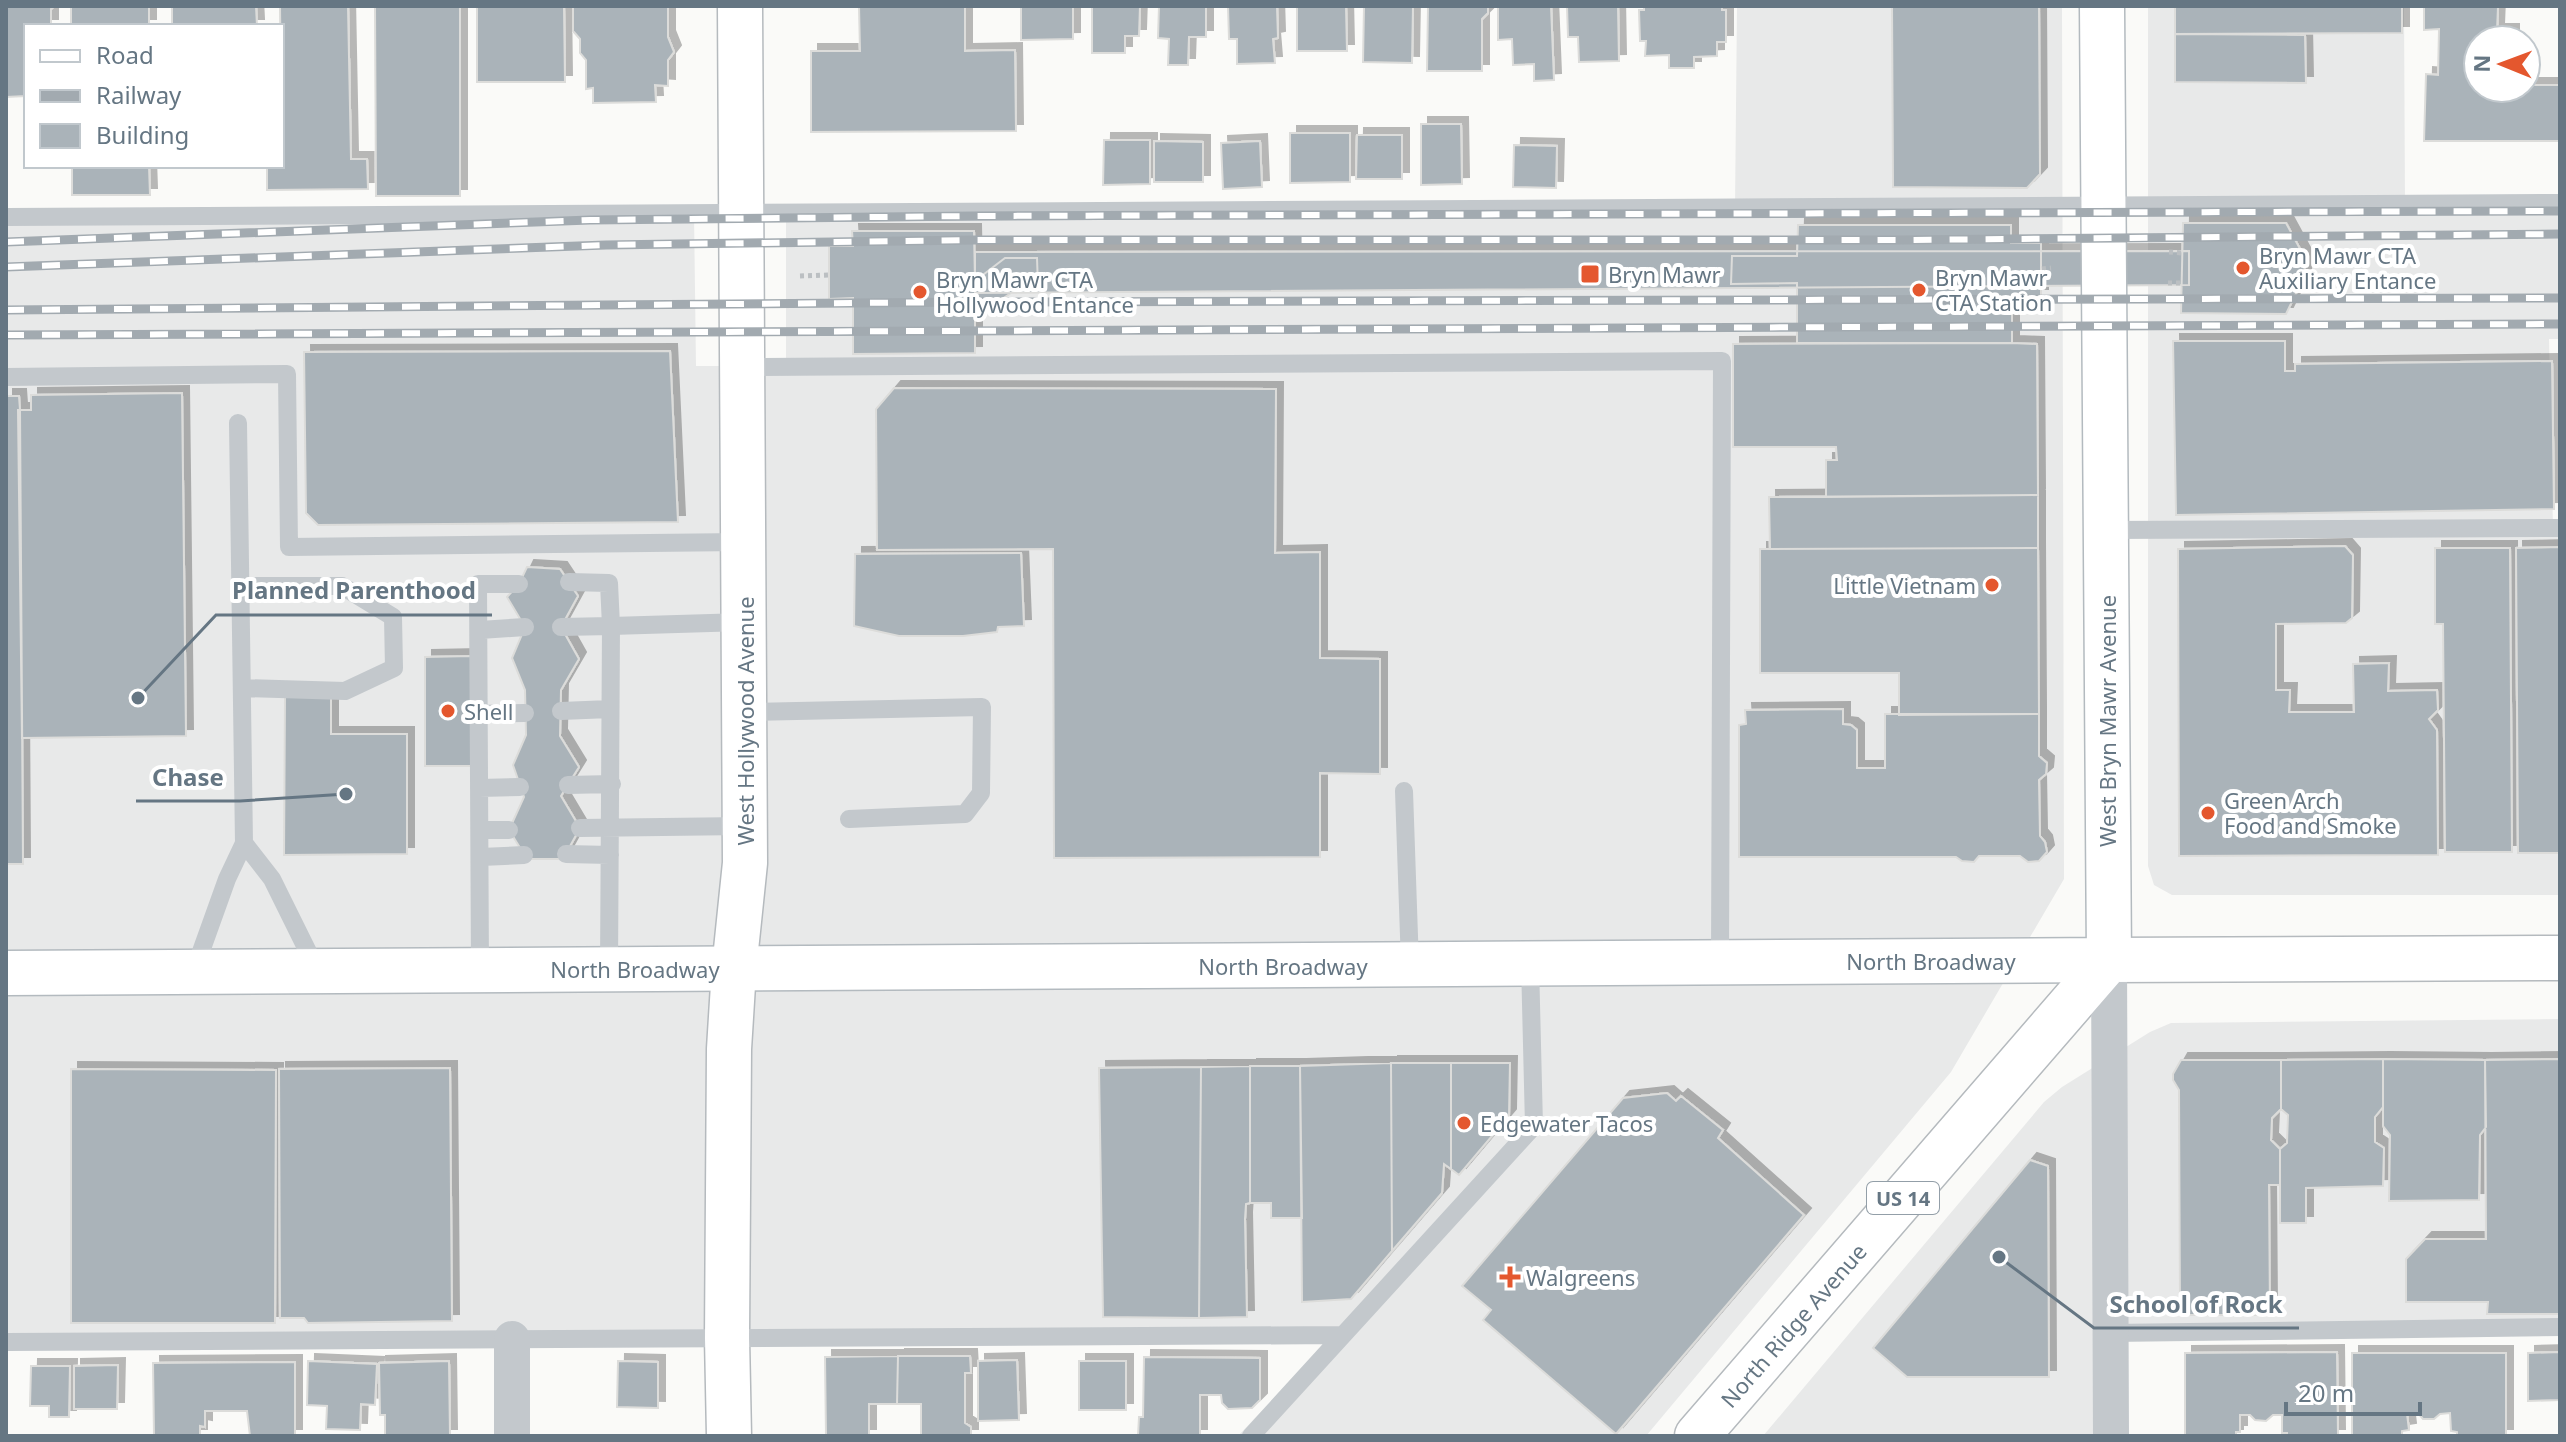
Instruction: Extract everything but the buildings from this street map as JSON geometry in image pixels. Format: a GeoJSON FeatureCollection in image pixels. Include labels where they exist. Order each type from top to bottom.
{"type":"FeatureCollection","features":[{"type":"Feature","properties":{"kind":"main road","name":"West Hollywood Avenue"},"geometry":{"type":"LineString","coordinates":[[729,1436],[729,1054],[745,826],[740,6]]}},
{"type":"Feature","properties":{"kind":"main road","name":"West Bryn Mawr Avenue"},"geometry":{"type":"LineString","coordinates":[[2102,6],[2109,960]]}},
{"type":"Feature","properties":{"kind":"main road","name":"North Broadway"},"geometry":{"type":"LineString","coordinates":[[6,973],[2560,958]]}},
{"type":"Feature","properties":{"kind":"main road","name":"North Ridge Avenue"},"geometry":{"type":"LineString","coordinates":[[1697,1436],[2109,960]]}},
{"type":"Feature","properties":{"kind":"street","name":"West Bryn Mawr Avenue"},"geometry":{"type":"LineString","coordinates":[[2109,960],[2111,1436]]}},
{"type":"Feature","properties":{"kind":"street"},"geometry":{"type":"LineString","coordinates":[[512,1339],[512,1436]]}},
{"type":"Feature","properties":{"kind":"lane"},"geometry":{"type":"LineString","coordinates":[[6,217],[2560,203]]}},
{"type":"Feature","properties":{"kind":"lane"},"geometry":{"type":"LineString","coordinates":[[741,367],[1722,361],[1720,962]]}},
{"type":"Feature","properties":{"kind":"lane"},"geometry":{"type":"LineString","coordinates":[[6,377],[287,374],[289,547],[743,542]]}},
{"type":"Feature","properties":{"kind":"lane"},"geometry":{"type":"LineString","coordinates":[[194,972],[227,879],[244,843],[238,423]]}},
{"type":"Feature","properties":{"kind":"lane"},"geometry":{"type":"LineString","coordinates":[[2106,530],[2560,528]]}},
{"type":"Feature","properties":{"kind":"lane"},"geometry":{"type":"LineString","coordinates":[[569,582],[609,583],[612,784],[609,970]]}},
{"type":"Feature","properties":{"kind":"lane"},"geometry":{"type":"LineString","coordinates":[[480,970],[478,584],[519,584]]}},
{"type":"Feature","properties":{"kind":"lane"},"geometry":{"type":"LineString","coordinates":[[239,586],[342,586],[393,617],[394,668],[345,691],[242,688]]}},
{"type":"Feature","properties":{"kind":"lane"},"geometry":{"type":"LineString","coordinates":[[561,627],[744,622]]}},
{"type":"Feature","properties":{"kind":"lane"},"geometry":{"type":"LineString","coordinates":[[480,630],[525,627]]}},
{"type":"Feature","properties":{"kind":"lane"},"geometry":{"type":"LineString","coordinates":[[745,712],[982,707],[981,793],[965,814],[849,819]]}},
{"type":"Feature","properties":{"kind":"lane"},"geometry":{"type":"LineString","coordinates":[[561,711],[610,709]]}},
{"type":"Feature","properties":{"kind":"lane"},"geometry":{"type":"LineString","coordinates":[[478,714],[525,713]]}},
{"type":"Feature","properties":{"kind":"lane"},"geometry":{"type":"LineString","coordinates":[[568,785],[612,784]]}},
{"type":"Feature","properties":{"kind":"lane"},"geometry":{"type":"LineString","coordinates":[[479,788],[520,787]]}},
{"type":"Feature","properties":{"kind":"lane"},"geometry":{"type":"LineString","coordinates":[[1404,791],[1410,965]]}},
{"type":"Feature","properties":{"kind":"lane"},"geometry":{"type":"LineString","coordinates":[[580,828],[745,826]]}},
{"type":"Feature","properties":{"kind":"lane"},"geometry":{"type":"LineString","coordinates":[[480,830],[509,830]]}},
{"type":"Feature","properties":{"kind":"lane"},"geometry":{"type":"LineString","coordinates":[[244,843],[272,879],[317,971]]}},
{"type":"Feature","properties":{"kind":"lane"},"geometry":{"type":"LineString","coordinates":[[566,854],[610,855]]}},
{"type":"Feature","properties":{"kind":"lane"},"geometry":{"type":"LineString","coordinates":[[481,857],[524,855]]}},
{"type":"Feature","properties":{"kind":"lane"},"geometry":{"type":"LineString","coordinates":[[1251,1436],[1534,1126],[1530,963]]}},
{"type":"Feature","properties":{"kind":"lane"},"geometry":{"type":"LineString","coordinates":[[2111,1333],[2560,1327]]}},
{"type":"Feature","properties":{"kind":"lane"},"geometry":{"type":"LineString","coordinates":[[6,1342],[1342,1335]]}},
{"type":"Feature","properties":{"kind":"path"},"geometry":{"type":"LineString","coordinates":[[2169,252],[2182,253]]}},
{"type":"Feature","properties":{"kind":"path"},"geometry":{"type":"LineString","coordinates":[[2042,269],[2051,268]]}},
{"type":"Feature","properties":{"kind":"path"},"geometry":{"type":"LineString","coordinates":[[800,276],[829,275]]}},
{"type":"Feature","properties":{"kind":"path"},"geometry":{"type":"LineString","coordinates":[[2168,283],[2181,283]]}},
{"type":"Feature","properties":{"kind":"shaded area"},"geometry":{"type":"Polygon","coordinates":[[[1737,6],[2062,6],[2064,879],[1951,1072],[1646,1436],[1238,1436],[1341,1327],[6,1336],[6,217],[694,213],[696,366],[786,366],[786,212],[1735,207],[1737,6]]]}},
{"type":"Feature","properties":{"kind":"shaded area"},"geometry":{"type":"Polygon","coordinates":[[[2148,6],[2404,6],[2405,205],[2560,203],[2560,339],[2549,339],[2553,528],[2560,528],[2560,895],[2172,895],[2154,885],[2148,866],[2148,6]]]}},
{"type":"Feature","properties":{"kind":"shaded area"},"geometry":{"type":"Polygon","coordinates":[[[2560,1019],[2560,1332],[2110,1336],[2111,1436],[1763,1436],[2044,1102],[2062,1087],[2150,1032],[2171,1023],[2560,1019]]]}},
{"type":"Feature","properties":{"kind":"railway"},"geometry":{"type":"LineString","coordinates":[[6,242],[590,220],[2560,211]]}},
{"type":"Feature","properties":{"kind":"railway"},"geometry":{"type":"LineString","coordinates":[[6,267],[606,245],[974,240],[1901,240],[2560,234]]}},
{"type":"Feature","properties":{"kind":"railway"},"geometry":{"type":"LineString","coordinates":[[6,310],[975,302],[2560,298]]}},
{"type":"Feature","properties":{"kind":"railway"},"geometry":{"type":"LineString","coordinates":[[6,335],[2560,324]]}},
{"type":"Feature","properties":{"kind":"place","name":"Bryn Mawr CTA Auxiliary Entance"},"geometry":{"type":"Point","coordinates":[2243,268]}},
{"type":"Feature","properties":{"kind":"place","name":"Bryn Mawr"},"geometry":{"type":"Point","coordinates":[1590,274]}},
{"type":"Feature","properties":{"kind":"place","name":"Bryn Mawr CTA Station"},"geometry":{"type":"Point","coordinates":[1919,290]}},
{"type":"Feature","properties":{"kind":"place","name":"Bryn Mawr CTA Hollywood Entance"},"geometry":{"type":"Point","coordinates":[920,292]}},
{"type":"Feature","properties":{"kind":"place","name":"Little Vietnam"},"geometry":{"type":"Point","coordinates":[1992,585]}},
{"type":"Feature","properties":{"kind":"place","name":"Planned Parenthood"},"geometry":{"type":"Point","coordinates":[138,698]}},
{"type":"Feature","properties":{"kind":"place","name":"Shell"},"geometry":{"type":"Point","coordinates":[448,711]}},
{"type":"Feature","properties":{"kind":"place","name":"Chase"},"geometry":{"type":"Point","coordinates":[346,794]}},
{"type":"Feature","properties":{"kind":"place","name":"Green Arch Food and Smoke"},"geometry":{"type":"Point","coordinates":[2208,813]}},
{"type":"Feature","properties":{"kind":"place","name":"Edgewater Tacos"},"geometry":{"type":"Point","coordinates":[1464,1123]}},
{"type":"Feature","properties":{"kind":"place","name":"School of Rock"},"geometry":{"type":"Point","coordinates":[1999,1257]}},
{"type":"Feature","properties":{"kind":"place","name":"Walgreens"},"geometry":{"type":"Point","coordinates":[1510,1277]}}]}
